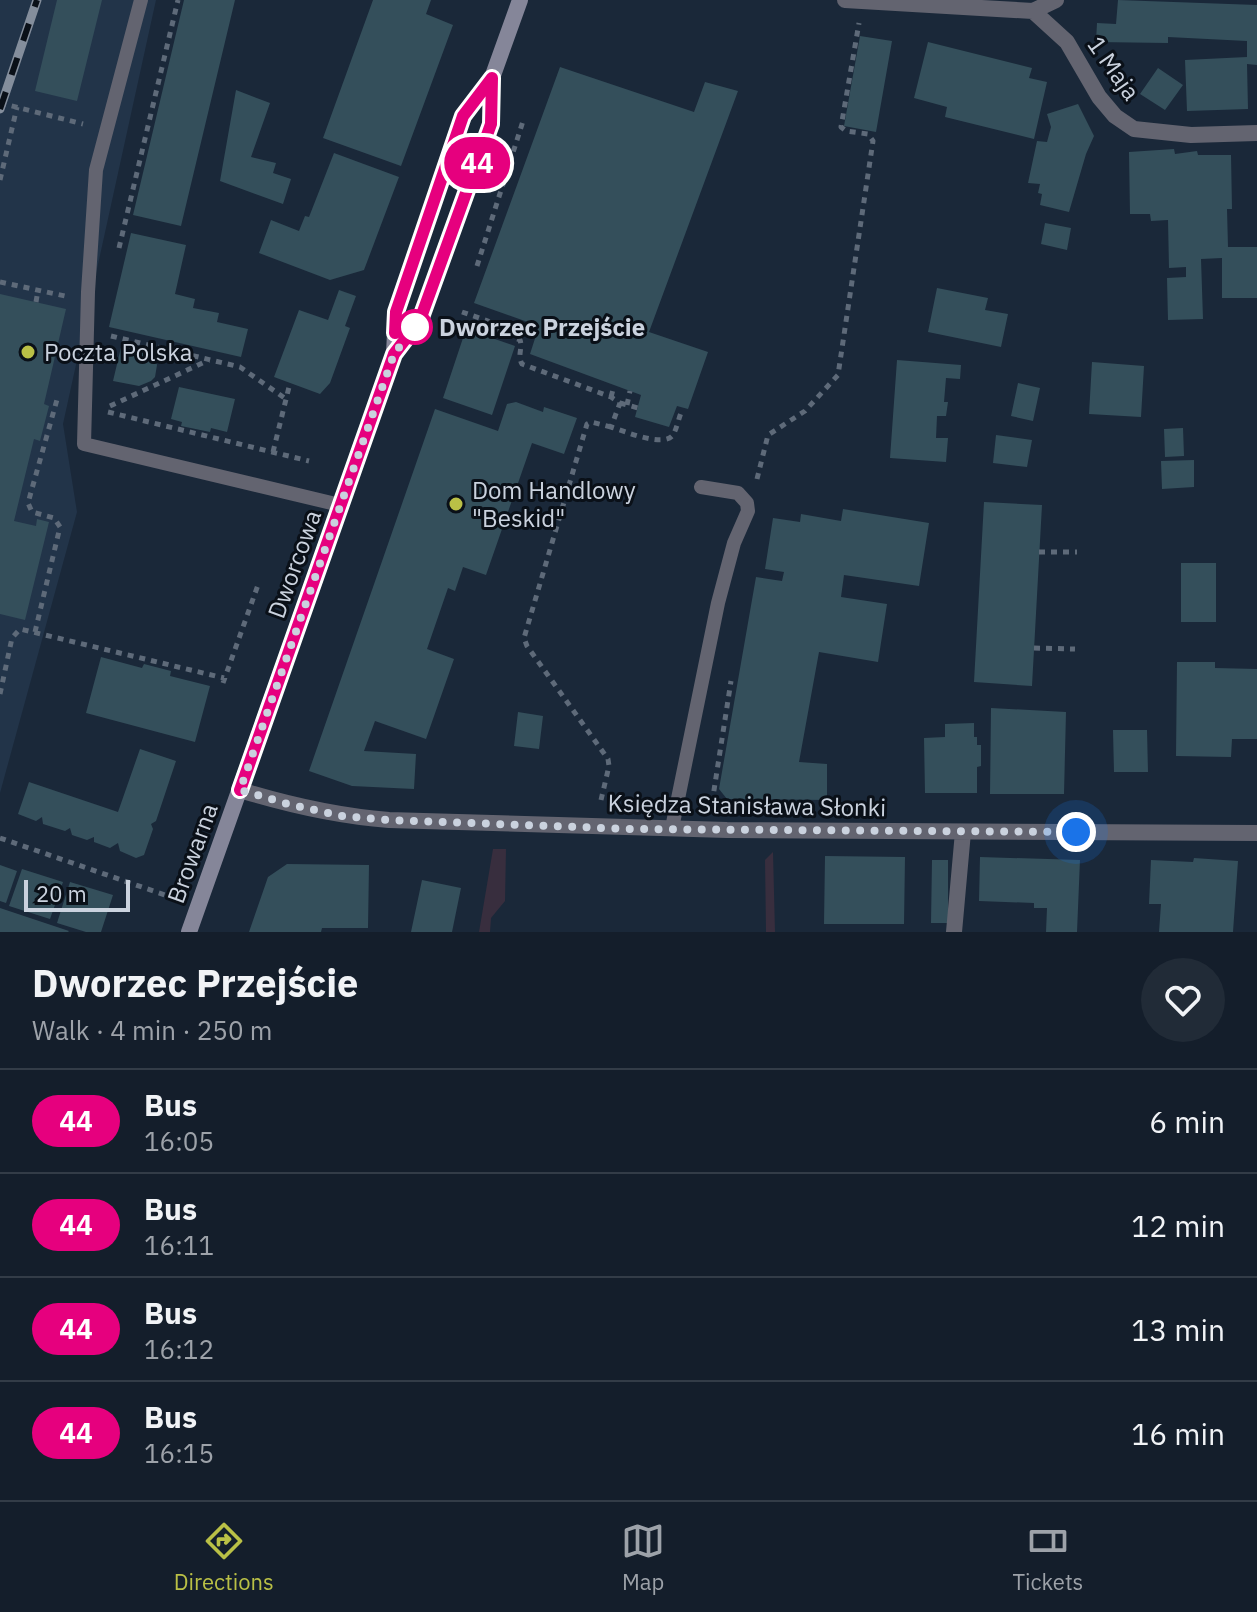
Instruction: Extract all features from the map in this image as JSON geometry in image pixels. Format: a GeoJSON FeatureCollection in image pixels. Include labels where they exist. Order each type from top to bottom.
{"type":"FeatureCollection","features":[{"type":"Feature","properties":{"kind":"street","name":"Dworcowa"},"geometry":{"type":"LineString","coordinates":[[240,790],[394,354],[396,312],[463,116],[492,78],[520,0]]}},
{"type":"Feature","properties":{"kind":"street"},"geometry":{"type":"LineString","coordinates":[[845,0],[1033,11],[1056,0]]}},
{"type":"Feature","properties":{"kind":"street","name":"1 Maja"},"geometry":{"type":"LineString","coordinates":[[1033,11],[1067,42],[1099,97],[1115,116],[1134,129],[1191,135],[1257,133]]}},
{"type":"Feature","properties":{"kind":"street","name":"Dworcowa"},"geometry":{"type":"LineString","coordinates":[[394,354],[420,320],[487,137],[491,124],[492,78]]}},
{"type":"Feature","properties":{"kind":"street","name":"Księdza Stanisława Słonki"},"geometry":{"type":"LineString","coordinates":[[240,790],[288,804],[358,817],[672,828],[1257,833]]}},
{"type":"Feature","properties":{"kind":"street","name":"Browarna"},"geometry":{"type":"LineString","coordinates":[[189,932],[240,790]]}},
{"type":"Feature","properties":{"kind":"street"},"geometry":{"type":"LineString","coordinates":[[954,932],[963,832]]}},
{"type":"Feature","properties":{"kind":"lane"},"geometry":{"type":"LineString","coordinates":[[141,0],[96,170],[91,227],[84,444],[340,505]]}},
{"type":"Feature","properties":{"kind":"lane"},"geometry":{"type":"LineString","coordinates":[[672,828],[718,603],[734,543],[748,511],[747,503],[738,493],[701,487]]}},
{"type":"Feature","properties":{"kind":"path"},"geometry":{"type":"LineString","coordinates":[[116,259],[178,0]]}},
{"type":"Feature","properties":{"kind":"path"},"geometry":{"type":"LineString","coordinates":[[757,484],[768,435],[805,411],[838,375],[873,141],[868,134],[846,131],[841,127],[862,1]]}},
{"type":"Feature","properties":{"kind":"path"},"geometry":{"type":"LineString","coordinates":[[0,103],[107,130]]}},
{"type":"Feature","properties":{"kind":"path"},"geometry":{"type":"LineString","coordinates":[[0,180],[17,107]]}},
{"type":"Feature","properties":{"kind":"path"},"geometry":{"type":"LineString","coordinates":[[477,266],[523,121]]}},
{"type":"Feature","properties":{"kind":"path"},"geometry":{"type":"LineString","coordinates":[[0,282],[73,298]]}},
{"type":"Feature","properties":{"kind":"path"},"geometry":{"type":"LineString","coordinates":[[36,302],[38,290]]}},
{"type":"Feature","properties":{"kind":"path"},"geometry":{"type":"LineString","coordinates":[[462,312],[488,321],[495,330],[520,340],[522,364],[638,408]]}},
{"type":"Feature","properties":{"kind":"path"},"geometry":{"type":"LineString","coordinates":[[106,326],[106,335],[240,367],[286,399]]}},
{"type":"Feature","properties":{"kind":"path"},"geometry":{"type":"LineString","coordinates":[[494,339],[495,330]]}},
{"type":"Feature","properties":{"kind":"path"},"geometry":{"type":"LineString","coordinates":[[106,408],[209,360]]}},
{"type":"Feature","properties":{"kind":"path"},"geometry":{"type":"LineString","coordinates":[[273,452],[290,383]]}},
{"type":"Feature","properties":{"kind":"path"},"geometry":{"type":"LineString","coordinates":[[611,397],[614,386]]}},
{"type":"Feature","properties":{"kind":"path"},"geometry":{"type":"LineString","coordinates":[[611,427],[630,391]]}},
{"type":"Feature","properties":{"kind":"path"},"geometry":{"type":"LineString","coordinates":[[106,393],[109,413],[309,461]]}},
{"type":"Feature","properties":{"kind":"path"},"geometry":{"type":"LineString","coordinates":[[35,632],[60,527],[54,518],[32,512],[28,503],[58,395]]}},
{"type":"Feature","properties":{"kind":"path"},"geometry":{"type":"LineString","coordinates":[[601,800],[608,759],[524,638],[587,424],[591,422],[654,440],[665,440],[673,435],[682,410]]}},
{"type":"Feature","properties":{"kind":"path"},"geometry":{"type":"LineString","coordinates":[[31,450],[41,452]]}},
{"type":"Feature","properties":{"kind":"path"},"geometry":{"type":"LineString","coordinates":[[1039,552],[1077,552]]}},
{"type":"Feature","properties":{"kind":"path"},"geometry":{"type":"LineString","coordinates":[[37,573],[48,575]]}},
{"type":"Feature","properties":{"kind":"path"},"geometry":{"type":"LineString","coordinates":[[0,694],[14,633],[20,629],[224,681],[258,585]]}},
{"type":"Feature","properties":{"kind":"path"},"geometry":{"type":"LineString","coordinates":[[1034,648],[1075,649]]}},
{"type":"Feature","properties":{"kind":"path"},"geometry":{"type":"LineString","coordinates":[[712,803],[732,673]]}},
{"type":"Feature","properties":{"kind":"path"},"geometry":{"type":"LineString","coordinates":[[0,838],[165,895]]}},
{"type":"Feature","properties":{"kind":"shaded area"},"geometry":{"type":"Polygon","coordinates":[[[0,0],[156,0],[63,424],[77,512],[0,793],[0,0]]]}},
{"type":"Feature","properties":{"kind":"shaded area"},"geometry":{"type":"Polygon","coordinates":[[[493,849],[506,849],[505,901],[491,918],[490,932],[479,932],[493,849]]]}},
{"type":"Feature","properties":{"kind":"shaded area"},"geometry":{"type":"Polygon","coordinates":[[[773,852],[775,932],[766,932],[765,860],[773,852]]]}},
{"type":"Feature","properties":{"kind":"building"},"geometry":{"type":"Polygon","coordinates":[[[57,0],[102,0],[77,101],[35,91],[57,0]]]}},
{"type":"Feature","properties":{"kind":"building"},"geometry":{"type":"Polygon","coordinates":[[[184,0],[235,0],[181,226],[133,215],[184,0]]]}},
{"type":"Feature","properties":{"kind":"building"},"geometry":{"type":"Polygon","coordinates":[[[373,0],[431,0],[426,14],[453,25],[401,166],[323,138],[373,0]]]}},
{"type":"Feature","properties":{"kind":"building"},"geometry":{"type":"Polygon","coordinates":[[[1118,0],[1257,5],[1257,65],[1247,64],[1248,109],[1187,111],[1185,60],[1247,57],[1247,41],[1168,37],[1168,43],[1096,42],[1097,23],[1116,24],[1118,0]]]}},
{"type":"Feature","properties":{"kind":"building"},"geometry":{"type":"Polygon","coordinates":[[[860,36],[892,41],[876,132],[844,126],[860,36]]]}},
{"type":"Feature","properties":{"kind":"building"},"geometry":{"type":"Polygon","coordinates":[[[928,42],[1032,68],[1029,78],[1047,82],[1034,139],[945,117],[947,107],[914,98],[928,42]]]}},
{"type":"Feature","properties":{"kind":"building"},"geometry":{"type":"Polygon","coordinates":[[[560,67],[694,112],[705,82],[738,91],[649,332],[708,352],[688,409],[677,406],[669,427],[635,417],[641,395],[530,354],[539,326],[474,303],[560,67]]]}},
{"type":"Feature","properties":{"kind":"building"},"geometry":{"type":"Polygon","coordinates":[[[1158,68],[1183,85],[1165,110],[1140,94],[1158,68]]]}},
{"type":"Feature","properties":{"kind":"building"},"geometry":{"type":"Polygon","coordinates":[[[236,90],[270,103],[251,157],[276,163],[273,173],[291,179],[283,204],[220,181],[236,90]]]}},
{"type":"Feature","properties":{"kind":"building"},"geometry":{"type":"Polygon","coordinates":[[[1078,104],[1094,136],[1069,212],[1040,205],[1040,184],[1028,183],[1037,141],[1047,142],[1051,127],[1047,114],[1078,104]]]}},
{"type":"Feature","properties":{"kind":"building"},"geometry":{"type":"Polygon","coordinates":[[[1174,149],[1175,154],[1197,151],[1198,155],[1231,155],[1232,209],[1227,209],[1228,247],[1257,247],[1257,298],[1222,298],[1222,258],[1201,259],[1203,319],[1168,320],[1167,278],[1186,277],[1186,267],[1169,268],[1168,220],[1151,221],[1150,214],[1130,214],[1129,152],[1174,149]]]}},
{"type":"Feature","properties":{"kind":"building"},"geometry":{"type":"Polygon","coordinates":[[[334,153],[399,177],[364,270],[330,280],[259,253],[271,220],[299,231],[305,216],[309,217],[334,153]]]}},
{"type":"Feature","properties":{"kind":"building"},"geometry":{"type":"Polygon","coordinates":[[[1045,223],[1071,228],[1067,250],[1041,244],[1045,223]]]}},
{"type":"Feature","properties":{"kind":"building"},"geometry":{"type":"Polygon","coordinates":[[[131,233],[186,245],[175,294],[195,299],[193,308],[219,313],[217,322],[248,329],[241,357],[109,327],[131,233]]]}},
{"type":"Feature","properties":{"kind":"building"},"geometry":{"type":"Polygon","coordinates":[[[937,288],[988,298],[985,310],[1008,314],[1001,347],[928,332],[937,288]]]}},
{"type":"Feature","properties":{"kind":"building"},"geometry":{"type":"Polygon","coordinates":[[[339,290],[356,296],[345,326],[350,328],[330,383],[320,394],[274,377],[299,310],[328,320],[339,290]]]}},
{"type":"Feature","properties":{"kind":"building"},"geometry":{"type":"Polygon","coordinates":[[[0,294],[66,309],[44,404],[49,406],[40,441],[34,439],[14,521],[36,526],[37,519],[49,522],[25,620],[0,614],[0,294]]]}},
{"type":"Feature","properties":{"kind":"building"},"geometry":{"type":"Polygon","coordinates":[[[466,329],[515,346],[492,415],[443,398],[466,329]]]}},
{"type":"Feature","properties":{"kind":"building"},"geometry":{"type":"Polygon","coordinates":[[[122,343],[153,354],[157,365],[151,381],[139,386],[113,381],[122,343]]]}},
{"type":"Feature","properties":{"kind":"building"},"geometry":{"type":"Polygon","coordinates":[[[897,360],[961,365],[960,379],[946,378],[946,416],[937,416],[936,438],[948,438],[946,462],[890,458],[897,360]]]}},
{"type":"Feature","properties":{"kind":"building"},"geometry":{"type":"Polygon","coordinates":[[[1092,362],[1144,366],[1141,417],[1089,414],[1092,362]]]}},
{"type":"Feature","properties":{"kind":"building"},"geometry":{"type":"Polygon","coordinates":[[[1018,383],[1040,388],[1033,421],[1011,416],[1018,383]]]}},
{"type":"Feature","properties":{"kind":"building"},"geometry":{"type":"Polygon","coordinates":[[[179,387],[235,399],[227,432],[181,426],[182,422],[171,419],[179,387]]]}},
{"type":"Feature","properties":{"kind":"building"},"geometry":{"type":"Polygon","coordinates":[[[516,402],[543,412],[544,407],[577,418],[564,454],[532,443],[486,575],[463,567],[455,591],[448,588],[427,649],[454,659],[426,739],[375,721],[364,751],[416,754],[414,789],[352,786],[309,771],[435,409],[498,431],[507,404],[516,402]]]}},
{"type":"Feature","properties":{"kind":"building"},"geometry":{"type":"Polygon","coordinates":[[[1183,428],[1184,456],[1165,457],[1164,429],[1183,428]]]}},
{"type":"Feature","properties":{"kind":"building"},"geometry":{"type":"Polygon","coordinates":[[[996,435],[1032,440],[1027,467],[993,463],[996,435]]]}},
{"type":"Feature","properties":{"kind":"building"},"geometry":{"type":"Polygon","coordinates":[[[1194,460],[1194,487],[1162,489],[1161,461],[1194,460]]]}},
{"type":"Feature","properties":{"kind":"building"},"geometry":{"type":"Polygon","coordinates":[[[984,502],[1042,505],[1032,686],[974,682],[984,502]]]}},
{"type":"Feature","properties":{"kind":"building"},"geometry":{"type":"Polygon","coordinates":[[[843,509],[929,523],[919,586],[844,575],[841,597],[887,604],[878,662],[819,652],[799,762],[827,764],[827,800],[727,799],[719,789],[756,577],[782,581],[784,572],[765,569],[773,518],[800,522],[801,514],[841,521],[843,509]]]}},
{"type":"Feature","properties":{"kind":"building"},"geometry":{"type":"Polygon","coordinates":[[[1181,563],[1216,563],[1216,622],[1181,622],[1181,563]]]}},
{"type":"Feature","properties":{"kind":"building"},"geometry":{"type":"Polygon","coordinates":[[[101,657],[142,668],[144,664],[171,671],[170,676],[210,686],[195,742],[86,713],[101,657]]]}},
{"type":"Feature","properties":{"kind":"building"},"geometry":{"type":"Polygon","coordinates":[[[1177,662],[1215,662],[1215,668],[1257,669],[1257,739],[1232,739],[1231,757],[1176,756],[1177,662]]]}},
{"type":"Feature","properties":{"kind":"building"},"geometry":{"type":"Polygon","coordinates":[[[991,708],[1066,712],[1064,794],[990,794],[991,708]]]}},
{"type":"Feature","properties":{"kind":"building"},"geometry":{"type":"Polygon","coordinates":[[[518,712],[543,716],[539,749],[514,746],[518,712]]]}},
{"type":"Feature","properties":{"kind":"building"},"geometry":{"type":"Polygon","coordinates":[[[974,723],[974,737],[977,737],[977,745],[981,745],[977,793],[925,793],[924,738],[945,737],[945,724],[974,723]]]}},
{"type":"Feature","properties":{"kind":"building"},"geometry":{"type":"Polygon","coordinates":[[[1113,730],[1147,730],[1148,772],[1114,772],[1113,730]]]}},
{"type":"Feature","properties":{"kind":"building"},"geometry":{"type":"Polygon","coordinates":[[[140,749],[176,761],[156,821],[151,824],[153,829],[144,855],[136,858],[120,851],[118,843],[110,848],[94,842],[94,837],[87,840],[72,835],[70,828],[65,831],[43,824],[42,817],[36,821],[18,814],[29,782],[118,812],[140,749]]]}},
{"type":"Feature","properties":{"kind":"building"},"geometry":{"type":"Polygon","coordinates":[[[825,856],[905,857],[904,924],[824,924],[825,856]]]}},
{"type":"Feature","properties":{"kind":"building"},"geometry":{"type":"Polygon","coordinates":[[[980,857],[1080,860],[1077,932],[1046,932],[1047,908],[1034,908],[1034,903],[979,901],[980,857]]]}},
{"type":"Feature","properties":{"kind":"building"},"geometry":{"type":"Polygon","coordinates":[[[1194,858],[1238,861],[1233,932],[1159,932],[1161,904],[1149,904],[1151,860],[1193,862],[1194,858]]]}},
{"type":"Feature","properties":{"kind":"building"},"geometry":{"type":"Polygon","coordinates":[[[932,860],[948,860],[948,923],[931,923],[932,860]]]}},
{"type":"Feature","properties":{"kind":"building"},"geometry":{"type":"Polygon","coordinates":[[[287,864],[369,865],[368,928],[322,928],[321,932],[249,932],[268,877],[287,864]]]}},
{"type":"Feature","properties":{"kind":"building"},"geometry":{"type":"Polygon","coordinates":[[[0,865],[17,871],[6,903],[0,901],[0,865]]]}},
{"type":"Feature","properties":{"kind":"building"},"geometry":{"type":"Polygon","coordinates":[[[22,869],[63,882],[50,919],[9,906],[22,869]]]}},
{"type":"Feature","properties":{"kind":"building"},"geometry":{"type":"Polygon","coordinates":[[[422,880],[461,888],[452,932],[411,932],[422,880]]]}},
{"type":"Feature","properties":{"kind":"building"},"geometry":{"type":"Polygon","coordinates":[[[70,882],[113,895],[101,932],[86,932],[57,923],[70,882]]]}},
{"type":"Feature","properties":{"kind":"building"},"geometry":{"type":"Polygon","coordinates":[[[0,908],[69,931],[0,932],[0,908]]]}},
{"type":"Feature","properties":{"kind":"railway"},"geometry":{"type":"LineString","coordinates":[[0,109],[37,0]]}},
{"type":"Feature","properties":{"kind":"bus line","name":"44"},"geometry":{"type":"LineString","coordinates":[[240,790],[394,354],[420,320],[491,124],[492,78],[463,116],[396,312],[395,333]]}},
{"type":"Feature","properties":{"kind":"place","name":"Dworzec Przejście"},"geometry":{"type":"Point","coordinates":[415,327]}},
{"type":"Feature","properties":{"kind":"place","name":"Poczta Polska"},"geometry":{"type":"Point","coordinates":[28,352]}},
{"type":"Feature","properties":{"kind":"place","name":"Dom Handlowy \"Beskid\""},"geometry":{"type":"Point","coordinates":[456,504]}},
{"type":"Feature","properties":{"kind":"route"},"geometry":{"type":"LineString","coordinates":[[415,327],[420,320],[394,354],[240,790],[342,816],[389,820],[631,829],[1076,832]]}}]}
